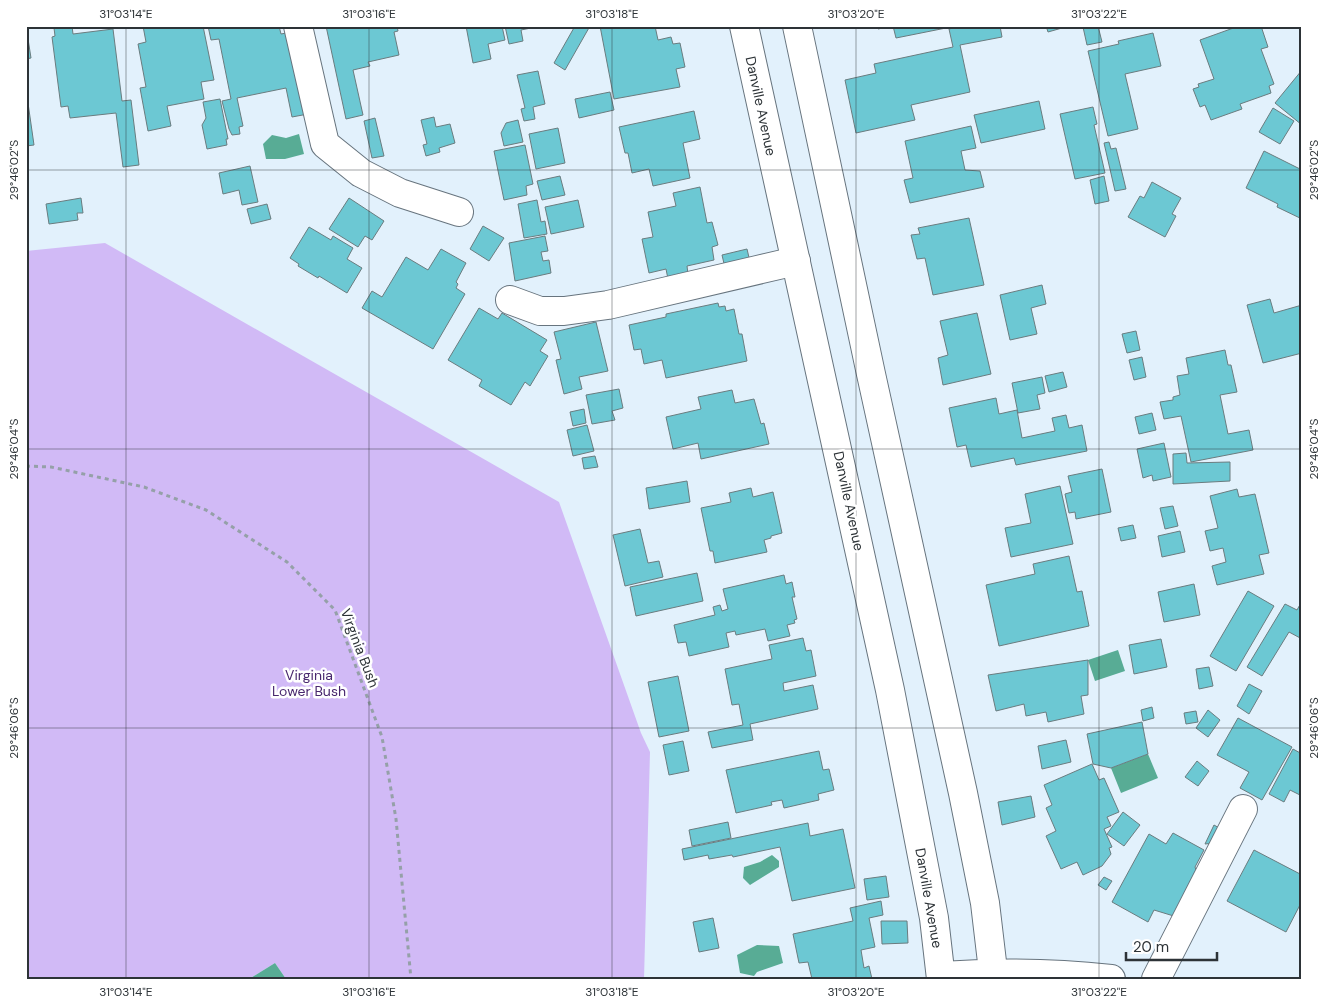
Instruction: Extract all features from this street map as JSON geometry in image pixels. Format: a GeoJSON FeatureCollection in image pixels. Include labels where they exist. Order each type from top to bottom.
{"type":"FeatureCollection","features":[{"type":"Feature","properties":{"kind":"street"},"geometry":{"type":"LineString","coordinates":[[298,26],[325,144],[361,173],[400,193],[459,212]]}},
{"type":"Feature","properties":{"kind":"street","name":"Danville Avenue"},"geometry":{"type":"LineString","coordinates":[[744,26],[890,690],[934,918],[941,978]]}},
{"type":"Feature","properties":{"kind":"street"},"geometry":{"type":"LineString","coordinates":[[797,26],[963,793],[984,903],[994,977]]}},
{"type":"Feature","properties":{"kind":"street"},"geometry":{"type":"LineString","coordinates":[[510,300],[540,311],[564,311],[599,306],[796,261]]}},
{"type":"Feature","properties":{"kind":"street"},"geometry":{"type":"LineString","coordinates":[[1156,979],[1243,809]]}},
{"type":"Feature","properties":{"kind":"street"},"geometry":{"type":"LineString","coordinates":[[941,978],[1088,976],[1111,979]]}},
{"type":"Feature","properties":{"kind":"path","name":"Virginia Bush"},"geometry":{"type":"LineString","coordinates":[[26,466],[51,467],[144,488],[206,510],[287,562],[335,610],[382,737],[396,820],[411,979]]}},
{"type":"Feature","properties":{"kind":"green space","name":"Virginia Lower Bush"},"geometry":{"type":"Polygon","coordinates":[[[105,243],[559,502],[641,733],[650,752],[644,979],[286,979],[275,963],[249,979],[26,979],[26,251],[105,243]]]}},
{"type":"Feature","properties":{"kind":"shaded area"},"geometry":{"type":"Polygon","coordinates":[[[299,134],[304,154],[285,159],[266,159],[263,144],[272,135],[286,138],[299,134]]]}},
{"type":"Feature","properties":{"kind":"shaded area"},"geometry":{"type":"Polygon","coordinates":[[[1118,650],[1125,671],[1095,681],[1088,660],[1118,650]]]}},
{"type":"Feature","properties":{"kind":"shaded area"},"geometry":{"type":"Polygon","coordinates":[[[1148,754],[1158,778],[1121,793],[1111,768],[1148,754]]]}},
{"type":"Feature","properties":{"kind":"shaded area"},"geometry":{"type":"Polygon","coordinates":[[[772,855],[779,861],[779,867],[750,885],[743,878],[744,867],[760,862],[772,855]]]}},
{"type":"Feature","properties":{"kind":"shaded area"},"geometry":{"type":"Polygon","coordinates":[[[757,945],[779,946],[783,963],[757,972],[754,976],[740,973],[737,955],[757,945]]]}},
{"type":"Feature","properties":{"kind":"shaded area"},"geometry":{"type":"Polygon","coordinates":[[[275,963],[286,979],[249,979],[275,963]]]}},
{"type":"Feature","properties":{"kind":"building"},"geometry":{"type":"Polygon","coordinates":[[[26,26],[31,58],[26,59],[26,26]]]}},
{"type":"Feature","properties":{"kind":"building"},"geometry":{"type":"Polygon","coordinates":[[[72,26],[73,34],[113,29],[122,101],[131,100],[139,165],[123,167],[116,113],[70,118],[68,106],[61,107],[52,37],[55,36],[54,28],[72,26]]]}},
{"type":"Feature","properties":{"kind":"building"},"geometry":{"type":"Polygon","coordinates":[[[143,26],[203,26],[214,80],[201,82],[204,99],[167,106],[171,126],[148,131],[140,88],[146,87],[138,44],[146,42],[143,26]]]}},
{"type":"Feature","properties":{"kind":"building"},"geometry":{"type":"Polygon","coordinates":[[[208,26],[279,26],[281,34],[291,32],[308,114],[292,117],[286,88],[237,98],[243,126],[239,127],[240,134],[232,135],[222,101],[231,99],[219,39],[211,40],[208,26]]]}},
{"type":"Feature","properties":{"kind":"building"},"geometry":{"type":"Polygon","coordinates":[[[326,26],[397,26],[398,31],[394,32],[399,55],[368,62],[370,66],[353,70],[363,115],[346,119],[326,26]]]}},
{"type":"Feature","properties":{"kind":"building"},"geometry":{"type":"Polygon","coordinates":[[[466,26],[502,26],[505,40],[488,44],[491,59],[473,63],[466,26]]]}},
{"type":"Feature","properties":{"kind":"building"},"geometry":{"type":"Polygon","coordinates":[[[505,26],[536,27],[521,30],[523,41],[509,44],[505,26]]]}},
{"type":"Feature","properties":{"kind":"building"},"geometry":{"type":"Polygon","coordinates":[[[575,26],[590,26],[565,70],[554,63],[575,26]]]}},
{"type":"Feature","properties":{"kind":"building"},"geometry":{"type":"Polygon","coordinates":[[[600,26],[655,26],[658,40],[671,37],[673,44],[680,43],[685,67],[676,69],[680,87],[614,99],[600,26]]]}},
{"type":"Feature","properties":{"kind":"building"},"geometry":{"type":"Polygon","coordinates":[[[878,26],[893,26],[878,29],[878,26]]]}},
{"type":"Feature","properties":{"kind":"building"},"geometry":{"type":"Polygon","coordinates":[[[893,26],[956,26],[896,38],[893,26]]]}},
{"type":"Feature","properties":{"kind":"building"},"geometry":{"type":"Polygon","coordinates":[[[962,26],[1000,26],[1002,37],[960,45],[970,92],[911,105],[915,120],[856,133],[845,80],[876,73],[874,64],[953,47],[949,29],[962,26]]]}},
{"type":"Feature","properties":{"kind":"building"},"geometry":{"type":"Polygon","coordinates":[[[1046,26],[1062,26],[1062,28],[1048,32],[1046,26]]]}},
{"type":"Feature","properties":{"kind":"building"},"geometry":{"type":"Polygon","coordinates":[[[1098,26],[1102,42],[1087,45],[1083,27],[1098,26]]]}},
{"type":"Feature","properties":{"kind":"building"},"geometry":{"type":"Polygon","coordinates":[[[1239,26],[1261,26],[1268,47],[1261,49],[1274,84],[1269,86],[1271,93],[1240,104],[1242,109],[1211,120],[1205,105],[1200,107],[1193,89],[1199,87],[1198,84],[1214,79],[1200,40],[1239,26]]]}},
{"type":"Feature","properties":{"kind":"building"},"geometry":{"type":"Polygon","coordinates":[[[1153,33],[1161,66],[1125,74],[1138,129],[1108,136],[1088,51],[1119,44],[1118,41],[1153,33]]]}},
{"type":"Feature","properties":{"kind":"building"},"geometry":{"type":"Polygon","coordinates":[[[1302,70],[1302,125],[1275,103],[1302,70]]]}},
{"type":"Feature","properties":{"kind":"building"},"geometry":{"type":"Polygon","coordinates":[[[538,71],[545,104],[533,107],[535,119],[524,121],[521,109],[525,108],[517,75],[538,71]]]}},
{"type":"Feature","properties":{"kind":"building"},"geometry":{"type":"Polygon","coordinates":[[[26,89],[34,145],[26,146],[26,89]]]}},
{"type":"Feature","properties":{"kind":"building"},"geometry":{"type":"Polygon","coordinates":[[[610,92],[614,110],[579,118],[575,99],[610,92]]]}},
{"type":"Feature","properties":{"kind":"building"},"geometry":{"type":"Polygon","coordinates":[[[220,99],[228,139],[226,139],[227,145],[207,149],[202,125],[206,118],[203,102],[220,99]]]}},
{"type":"Feature","properties":{"kind":"building"},"geometry":{"type":"Polygon","coordinates":[[[1039,101],[1045,129],[981,143],[974,115],[1039,101]]]}},
{"type":"Feature","properties":{"kind":"building"},"geometry":{"type":"Polygon","coordinates":[[[1093,107],[1097,124],[1094,125],[1105,173],[1075,179],[1060,114],[1093,107]]]}},
{"type":"Feature","properties":{"kind":"building"},"geometry":{"type":"Polygon","coordinates":[[[1273,108],[1294,121],[1280,144],[1259,132],[1273,108]]]}},
{"type":"Feature","properties":{"kind":"building"},"geometry":{"type":"Polygon","coordinates":[[[694,111],[700,139],[683,143],[690,178],[653,186],[649,169],[632,173],[628,153],[625,153],[619,127],[694,111]]]}},
{"type":"Feature","properties":{"kind":"building"},"geometry":{"type":"Polygon","coordinates":[[[434,117],[436,127],[450,124],[455,143],[439,148],[440,152],[426,156],[423,145],[427,144],[421,120],[434,117]]]}},
{"type":"Feature","properties":{"kind":"building"},"geometry":{"type":"Polygon","coordinates":[[[375,118],[384,156],[372,158],[364,121],[375,118]]]}},
{"type":"Feature","properties":{"kind":"building"},"geometry":{"type":"Polygon","coordinates":[[[518,120],[523,142],[504,146],[501,133],[506,123],[518,120]]]}},
{"type":"Feature","properties":{"kind":"building"},"geometry":{"type":"Polygon","coordinates":[[[971,126],[976,148],[961,151],[965,170],[980,171],[984,187],[910,203],[904,180],[913,178],[905,141],[971,126]]]}},
{"type":"Feature","properties":{"kind":"building"},"geometry":{"type":"Polygon","coordinates":[[[558,128],[565,163],[536,169],[529,134],[558,128]]]}},
{"type":"Feature","properties":{"kind":"building"},"geometry":{"type":"Polygon","coordinates":[[[1109,142],[1111,149],[1116,148],[1126,189],[1115,191],[1104,143],[1109,142]]]}},
{"type":"Feature","properties":{"kind":"building"},"geometry":{"type":"Polygon","coordinates":[[[525,145],[533,184],[526,186],[527,195],[504,200],[494,151],[525,145]]]}},
{"type":"Feature","properties":{"kind":"building"},"geometry":{"type":"Polygon","coordinates":[[[1264,151],[1302,170],[1302,219],[1277,207],[1278,204],[1246,188],[1264,151]]]}},
{"type":"Feature","properties":{"kind":"building"},"geometry":{"type":"Polygon","coordinates":[[[250,166],[258,202],[242,205],[239,190],[223,194],[219,173],[250,166]]]}},
{"type":"Feature","properties":{"kind":"building"},"geometry":{"type":"Polygon","coordinates":[[[560,176],[565,195],[542,200],[537,181],[560,176]]]}},
{"type":"Feature","properties":{"kind":"building"},"geometry":{"type":"Polygon","coordinates":[[[1104,176],[1109,201],[1095,204],[1090,180],[1104,176]]]}},
{"type":"Feature","properties":{"kind":"building"},"geometry":{"type":"Polygon","coordinates":[[[1152,182],[1181,198],[1172,214],[1176,216],[1165,237],[1128,217],[1140,196],[1144,198],[1152,182]]]}},
{"type":"Feature","properties":{"kind":"building"},"geometry":{"type":"Polygon","coordinates":[[[700,187],[707,223],[712,222],[718,245],[712,247],[714,260],[687,266],[688,274],[668,279],[666,269],[649,273],[642,239],[653,237],[648,212],[676,206],[673,193],[700,187]]]}},
{"type":"Feature","properties":{"kind":"building"},"geometry":{"type":"Polygon","coordinates":[[[81,198],[83,213],[77,213],[78,220],[49,224],[46,204],[81,198]]]}},
{"type":"Feature","properties":{"kind":"building"},"geometry":{"type":"Polygon","coordinates":[[[349,198],[384,221],[372,240],[365,236],[358,247],[329,229],[349,198]]]}},
{"type":"Feature","properties":{"kind":"building"},"geometry":{"type":"Polygon","coordinates":[[[537,200],[541,222],[545,221],[547,234],[524,238],[518,204],[537,200]]]}},
{"type":"Feature","properties":{"kind":"building"},"geometry":{"type":"Polygon","coordinates":[[[578,200],[584,227],[551,234],[545,207],[578,200]]]}},
{"type":"Feature","properties":{"kind":"building"},"geometry":{"type":"Polygon","coordinates":[[[267,204],[271,219],[251,224],[247,209],[267,204]]]}},
{"type":"Feature","properties":{"kind":"building"},"geometry":{"type":"Polygon","coordinates":[[[969,218],[984,285],[933,295],[925,258],[917,259],[911,235],[920,234],[918,228],[969,218]]]}},
{"type":"Feature","properties":{"kind":"building"},"geometry":{"type":"Polygon","coordinates":[[[483,226],[504,238],[489,261],[470,249],[483,226]]]}},
{"type":"Feature","properties":{"kind":"building"},"geometry":{"type":"Polygon","coordinates":[[[309,227],[331,240],[333,236],[353,248],[347,259],[362,268],[347,293],[298,266],[299,264],[290,258],[309,227]]]}},
{"type":"Feature","properties":{"kind":"building"},"geometry":{"type":"Polygon","coordinates":[[[545,236],[548,251],[541,252],[543,261],[549,260],[551,273],[515,281],[509,243],[545,236]]]}},
{"type":"Feature","properties":{"kind":"building"},"geometry":{"type":"Polygon","coordinates":[[[441,249],[466,263],[456,282],[458,284],[456,288],[465,294],[433,349],[362,308],[372,291],[382,297],[406,257],[428,270],[441,249]]]}},
{"type":"Feature","properties":{"kind":"building"},"geometry":{"type":"Polygon","coordinates":[[[747,249],[751,266],[726,272],[722,255],[747,249]]]}},
{"type":"Feature","properties":{"kind":"building"},"geometry":{"type":"Polygon","coordinates":[[[1042,285],[1046,304],[1031,308],[1037,334],[1010,340],[1000,295],[1042,285]]]}},
{"type":"Feature","properties":{"kind":"building"},"geometry":{"type":"Polygon","coordinates":[[[1270,299],[1274,313],[1302,305],[1302,353],[1263,363],[1247,305],[1270,299]]]}},
{"type":"Feature","properties":{"kind":"building"},"geometry":{"type":"Polygon","coordinates":[[[718,303],[719,307],[725,306],[726,311],[734,309],[739,334],[742,334],[747,361],[666,378],[662,360],[644,364],[641,349],[634,350],[629,325],[666,317],[666,314],[718,303]]]}},
{"type":"Feature","properties":{"kind":"building"},"geometry":{"type":"Polygon","coordinates":[[[479,308],[498,319],[502,313],[547,340],[540,351],[548,356],[530,386],[525,382],[511,405],[479,386],[482,380],[448,360],[479,308]]]}},
{"type":"Feature","properties":{"kind":"building"},"geometry":{"type":"Polygon","coordinates":[[[977,313],[991,374],[943,385],[938,358],[948,355],[940,321],[977,313]]]}},
{"type":"Feature","properties":{"kind":"building"},"geometry":{"type":"Polygon","coordinates":[[[596,322],[608,371],[579,377],[582,389],[564,394],[556,360],[561,359],[554,332],[596,322]]]}},
{"type":"Feature","properties":{"kind":"building"},"geometry":{"type":"Polygon","coordinates":[[[1136,331],[1140,350],[1127,353],[1122,334],[1136,331]]]}},
{"type":"Feature","properties":{"kind":"building"},"geometry":{"type":"Polygon","coordinates":[[[1225,350],[1228,365],[1231,365],[1237,392],[1220,395],[1228,434],[1249,430],[1253,450],[1191,462],[1181,416],[1164,419],[1160,402],[1173,400],[1173,397],[1180,395],[1177,376],[1189,374],[1186,358],[1225,350]]]}},
{"type":"Feature","properties":{"kind":"building"},"geometry":{"type":"Polygon","coordinates":[[[1142,357],[1146,377],[1134,380],[1129,360],[1142,357]]]}},
{"type":"Feature","properties":{"kind":"building"},"geometry":{"type":"Polygon","coordinates":[[[1063,372],[1067,387],[1049,392],[1045,376],[1063,372]]]}},
{"type":"Feature","properties":{"kind":"building"},"geometry":{"type":"Polygon","coordinates":[[[1042,377],[1045,393],[1037,395],[1040,409],[1018,413],[1012,383],[1042,377]]]}},
{"type":"Feature","properties":{"kind":"building"},"geometry":{"type":"Polygon","coordinates":[[[619,389],[623,408],[612,411],[615,420],[592,424],[586,395],[619,389]]]}},
{"type":"Feature","properties":{"kind":"building"},"geometry":{"type":"Polygon","coordinates":[[[732,390],[735,403],[754,399],[761,424],[764,423],[769,444],[701,459],[698,443],[673,449],[666,417],[701,409],[698,397],[732,390]]]}},
{"type":"Feature","properties":{"kind":"building"},"geometry":{"type":"Polygon","coordinates":[[[996,398],[999,414],[1017,410],[1022,438],[1055,431],[1052,418],[1066,415],[1069,428],[1082,425],[1087,451],[1016,465],[1014,458],[971,467],[966,445],[957,447],[949,408],[996,398]]]}},
{"type":"Feature","properties":{"kind":"building"},"geometry":{"type":"Polygon","coordinates":[[[584,409],[586,423],[573,426],[570,412],[584,409]]]}},
{"type":"Feature","properties":{"kind":"building"},"geometry":{"type":"Polygon","coordinates":[[[1152,413],[1156,430],[1139,434],[1135,417],[1152,413]]]}},
{"type":"Feature","properties":{"kind":"building"},"geometry":{"type":"Polygon","coordinates":[[[587,425],[594,451],[573,456],[567,430],[587,425]]]}},
{"type":"Feature","properties":{"kind":"building"},"geometry":{"type":"Polygon","coordinates":[[[1164,443],[1171,477],[1153,481],[1152,475],[1143,478],[1137,449],[1164,443]]]}},
{"type":"Feature","properties":{"kind":"building"},"geometry":{"type":"Polygon","coordinates":[[[1186,453],[1187,463],[1230,462],[1230,481],[1173,484],[1173,454],[1186,453]]]}},
{"type":"Feature","properties":{"kind":"building"},"geometry":{"type":"Polygon","coordinates":[[[595,456],[598,467],[584,469],[582,458],[595,456]]]}},
{"type":"Feature","properties":{"kind":"building"},"geometry":{"type":"Polygon","coordinates":[[[1102,469],[1111,512],[1076,519],[1075,512],[1069,513],[1065,494],[1072,492],[1068,476],[1102,469]]]}},
{"type":"Feature","properties":{"kind":"building"},"geometry":{"type":"Polygon","coordinates":[[[687,481],[690,502],[649,509],[646,488],[687,481]]]}},
{"type":"Feature","properties":{"kind":"building"},"geometry":{"type":"Polygon","coordinates":[[[1060,486],[1073,544],[1011,557],[1005,528],[1031,523],[1025,494],[1060,486]]]}},
{"type":"Feature","properties":{"kind":"building"},"geometry":{"type":"Polygon","coordinates":[[[751,488],[753,497],[773,492],[782,533],[764,540],[767,552],[715,563],[713,551],[710,551],[701,508],[731,502],[729,493],[751,488]]]}},
{"type":"Feature","properties":{"kind":"building"},"geometry":{"type":"Polygon","coordinates":[[[1237,489],[1239,497],[1255,494],[1269,553],[1259,555],[1264,574],[1217,585],[1212,566],[1226,562],[1223,548],[1210,551],[1205,531],[1218,528],[1210,496],[1237,489]]]}},
{"type":"Feature","properties":{"kind":"building"},"geometry":{"type":"Polygon","coordinates":[[[1173,506],[1178,526],[1165,529],[1160,508],[1173,506]]]}},
{"type":"Feature","properties":{"kind":"building"},"geometry":{"type":"Polygon","coordinates":[[[1133,525],[1136,538],[1121,541],[1118,528],[1133,525]]]}},
{"type":"Feature","properties":{"kind":"building"},"geometry":{"type":"Polygon","coordinates":[[[640,529],[648,563],[659,561],[663,577],[625,586],[613,535],[640,529]]]}},
{"type":"Feature","properties":{"kind":"building"},"geometry":{"type":"Polygon","coordinates":[[[1180,531],[1185,552],[1162,557],[1158,536],[1180,531]]]}},
{"type":"Feature","properties":{"kind":"building"},"geometry":{"type":"Polygon","coordinates":[[[1069,556],[1077,592],[1082,591],[1089,626],[999,646],[986,585],[1035,574],[1033,564],[1069,556]]]}},
{"type":"Feature","properties":{"kind":"building"},"geometry":{"type":"Polygon","coordinates":[[[697,573],[703,601],[636,616],[630,587],[697,573]]]}},
{"type":"Feature","properties":{"kind":"building"},"geometry":{"type":"Polygon","coordinates":[[[784,575],[786,584],[792,582],[795,597],[792,597],[797,619],[794,620],[795,623],[787,625],[790,636],[768,641],[765,629],[736,635],[735,631],[726,633],[729,647],[689,656],[686,642],[678,643],[674,625],[715,615],[713,607],[720,605],[722,611],[728,609],[723,589],[784,575]]]}},
{"type":"Feature","properties":{"kind":"building"},"geometry":{"type":"Polygon","coordinates":[[[1194,584],[1200,615],[1164,622],[1158,592],[1194,584]]]}},
{"type":"Feature","properties":{"kind":"building"},"geometry":{"type":"Polygon","coordinates":[[[1248,591],[1274,606],[1236,671],[1210,656],[1248,591]]]}},
{"type":"Feature","properties":{"kind":"building"},"geometry":{"type":"Polygon","coordinates":[[[1302,601],[1302,639],[1289,632],[1262,676],[1247,667],[1285,604],[1297,610],[1302,601]]]}},
{"type":"Feature","properties":{"kind":"building"},"geometry":{"type":"Polygon","coordinates":[[[803,638],[806,651],[811,650],[816,676],[783,683],[784,691],[813,685],[818,709],[750,724],[753,740],[712,748],[708,732],[743,725],[739,704],[732,705],[725,669],[772,659],[769,645],[803,638]]]}},
{"type":"Feature","properties":{"kind":"building"},"geometry":{"type":"Polygon","coordinates":[[[1161,639],[1167,667],[1134,674],[1129,645],[1161,639]]]}},
{"type":"Feature","properties":{"kind":"building"},"geometry":{"type":"Polygon","coordinates":[[[1088,660],[1088,695],[1081,696],[1084,714],[1048,722],[1046,712],[1026,716],[1024,704],[996,711],[988,675],[1088,660]]]}},
{"type":"Feature","properties":{"kind":"building"},"geometry":{"type":"Polygon","coordinates":[[[1209,667],[1213,686],[1199,689],[1196,669],[1209,667]]]}},
{"type":"Feature","properties":{"kind":"building"},"geometry":{"type":"Polygon","coordinates":[[[678,676],[689,731],[659,737],[648,682],[678,676]]]}},
{"type":"Feature","properties":{"kind":"building"},"geometry":{"type":"Polygon","coordinates":[[[1249,684],[1262,691],[1249,714],[1237,706],[1249,684]]]}},
{"type":"Feature","properties":{"kind":"building"},"geometry":{"type":"Polygon","coordinates":[[[1152,707],[1154,718],[1143,721],[1141,710],[1152,707]]]}},
{"type":"Feature","properties":{"kind":"building"},"geometry":{"type":"Polygon","coordinates":[[[1208,710],[1220,720],[1208,737],[1196,728],[1208,710]]]}},
{"type":"Feature","properties":{"kind":"building"},"geometry":{"type":"Polygon","coordinates":[[[1196,711],[1198,722],[1186,724],[1184,713],[1196,711]]]}},
{"type":"Feature","properties":{"kind":"building"},"geometry":{"type":"Polygon","coordinates":[[[1238,718],[1292,747],[1262,800],[1240,788],[1249,772],[1217,755],[1238,718]]]}},
{"type":"Feature","properties":{"kind":"building"},"geometry":{"type":"Polygon","coordinates":[[[1142,722],[1148,754],[1111,768],[1093,764],[1087,734],[1142,722]]]}},
{"type":"Feature","properties":{"kind":"building"},"geometry":{"type":"Polygon","coordinates":[[[1066,740],[1071,762],[1042,769],[1038,746],[1066,740]]]}},
{"type":"Feature","properties":{"kind":"building"},"geometry":{"type":"Polygon","coordinates":[[[683,741],[689,771],[669,775],[663,745],[683,741]]]}},
{"type":"Feature","properties":{"kind":"building"},"geometry":{"type":"Polygon","coordinates":[[[1293,749],[1302,754],[1302,796],[1290,790],[1284,802],[1269,794],[1293,749]]]}},
{"type":"Feature","properties":{"kind":"building"},"geometry":{"type":"Polygon","coordinates":[[[819,751],[823,770],[829,769],[834,790],[818,794],[819,800],[784,808],[782,800],[771,802],[772,805],[736,813],[726,770],[819,751]]]}},
{"type":"Feature","properties":{"kind":"building"},"geometry":{"type":"Polygon","coordinates":[[[1197,761],[1209,771],[1198,786],[1185,777],[1197,761]]]}},
{"type":"Feature","properties":{"kind":"building"},"geometry":{"type":"Polygon","coordinates":[[[1092,764],[1099,780],[1104,778],[1119,812],[1107,817],[1111,826],[1104,829],[1112,847],[1109,848],[1111,854],[1102,866],[1083,875],[1077,862],[1061,869],[1046,836],[1056,831],[1046,808],[1052,805],[1044,785],[1092,764]]]}},
{"type":"Feature","properties":{"kind":"building"},"geometry":{"type":"Polygon","coordinates":[[[1031,796],[1035,817],[1002,825],[998,802],[1031,796]]]}},
{"type":"Feature","properties":{"kind":"building"},"geometry":{"type":"Polygon","coordinates":[[[1123,812],[1140,825],[1124,846],[1107,834],[1123,812]]]}},
{"type":"Feature","properties":{"kind":"building"},"geometry":{"type":"Polygon","coordinates":[[[728,822],[731,838],[692,846],[689,830],[728,822]]]}},
{"type":"Feature","properties":{"kind":"building"},"geometry":{"type":"Polygon","coordinates":[[[808,823],[810,836],[843,829],[855,888],[792,901],[780,847],[733,857],[732,855],[709,859],[708,855],[684,860],[682,849],[808,823]]]}},
{"type":"Feature","properties":{"kind":"building"},"geometry":{"type":"Polygon","coordinates":[[[1214,825],[1221,829],[1215,843],[1205,844],[1214,825]]]}},
{"type":"Feature","properties":{"kind":"building"},"geometry":{"type":"Polygon","coordinates":[[[1173,833],[1204,850],[1195,867],[1198,876],[1177,917],[1154,910],[1148,922],[1112,902],[1149,834],[1166,844],[1173,833]]]}},
{"type":"Feature","properties":{"kind":"building"},"geometry":{"type":"Polygon","coordinates":[[[1254,850],[1302,875],[1302,901],[1286,932],[1227,901],[1254,850]]]}},
{"type":"Feature","properties":{"kind":"building"},"geometry":{"type":"Polygon","coordinates":[[[886,876],[889,897],[867,900],[864,879],[886,876]]]}},
{"type":"Feature","properties":{"kind":"building"},"geometry":{"type":"Polygon","coordinates":[[[1104,877],[1112,881],[1106,890],[1098,885],[1104,877]]]}},
{"type":"Feature","properties":{"kind":"building"},"geometry":{"type":"Polygon","coordinates":[[[881,901],[883,915],[869,918],[875,947],[861,950],[864,968],[869,966],[872,979],[812,979],[808,962],[799,963],[793,934],[853,921],[850,908],[881,901]]]}},
{"type":"Feature","properties":{"kind":"building"},"geometry":{"type":"Polygon","coordinates":[[[713,918],[719,948],[699,952],[693,922],[713,918]]]}},
{"type":"Feature","properties":{"kind":"building"},"geometry":{"type":"Polygon","coordinates":[[[881,921],[907,921],[908,943],[882,944],[881,921]]]}}]}
